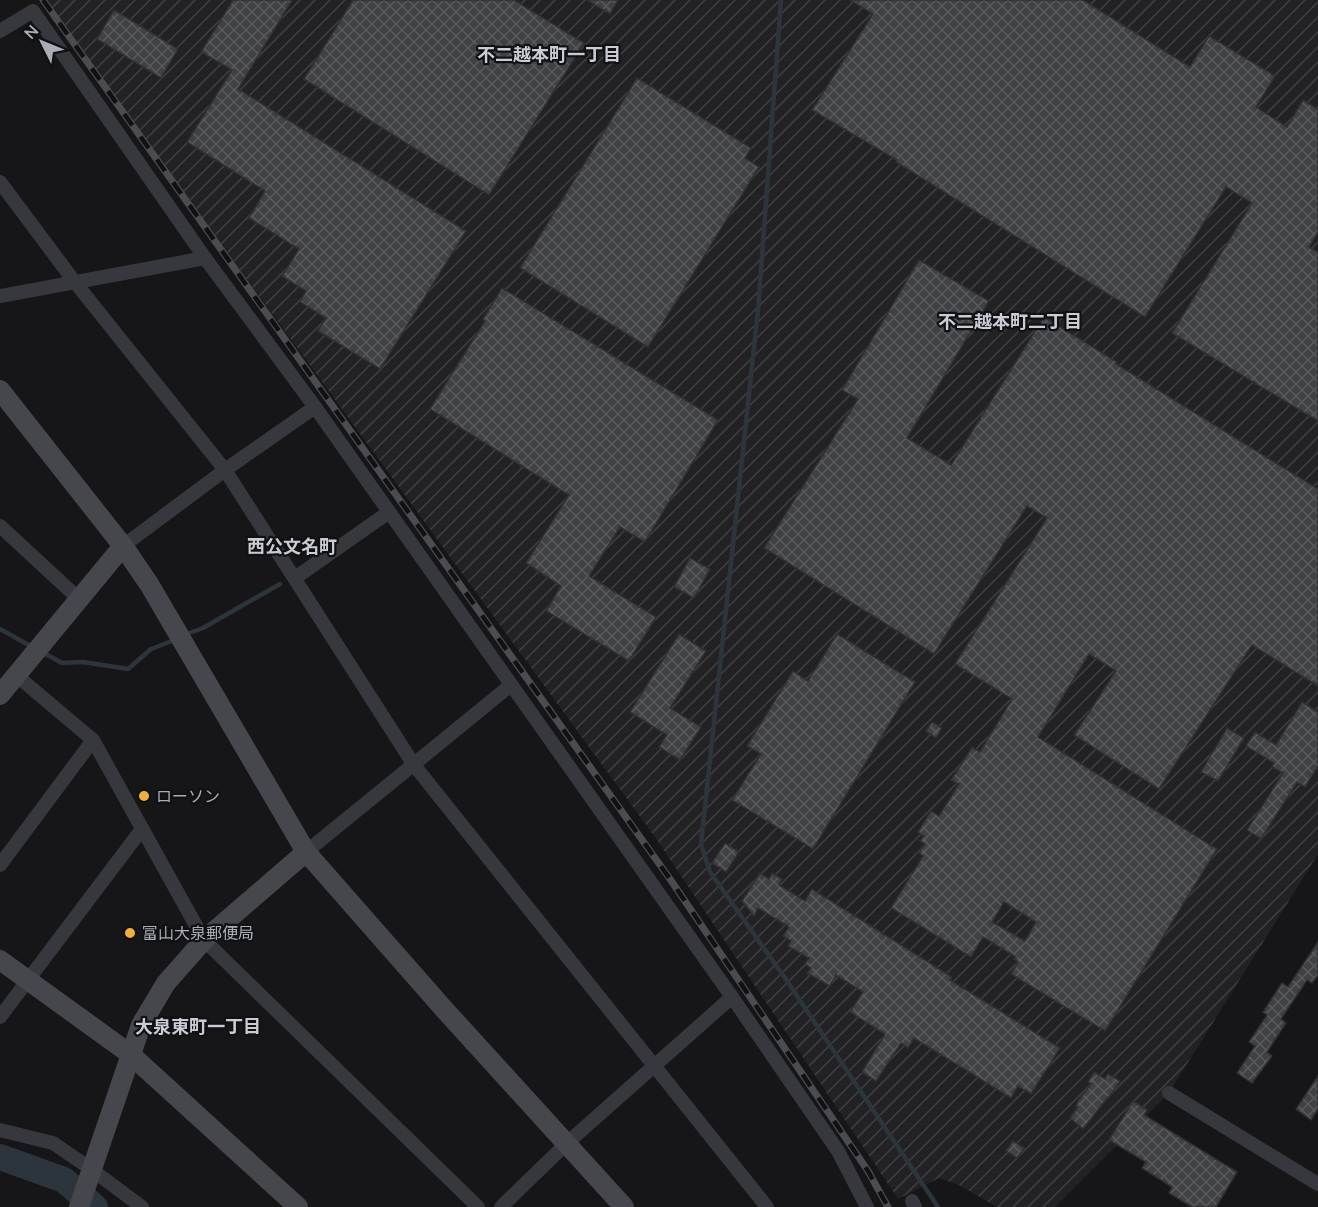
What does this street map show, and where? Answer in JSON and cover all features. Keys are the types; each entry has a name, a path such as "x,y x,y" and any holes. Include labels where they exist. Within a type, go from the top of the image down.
{"street":[{"path":"0,31 33,11 205,258 315,407 732,997 838,1151 867,1207"},
{"path":"0,182 74,281 225,470 414,765 654,1066 760,1205"},
{"path":"0,296 205,258"},
{"path":"0,390 123,546 149,584 306,852 624,1207"},
{"path":"0,694 123,546 315,407"},
{"path":"295,578 389,512"},
{"path":"0,526 79,599"},
{"path":"16,675 93,740 204,940 478,1207"},
{"path":"79,1207 141,1025 166,983 204,940 306,852 511,685"},
{"path":"0,865 93,740"},
{"path":"0,1017 142,830"},
{"path":"0,960 130,1054 298,1207"},
{"path":"501,1207 566,1144 732,997"},
{"path":"1169,1093 1318,1184"},
{"path":"0,1130 53,1143 90,1172 142,1207"}],"shaded area":[{"path":"43,0 1318,0 1318,854 1169,1093 1055,1207 997,1207 959,1185 939,1178 898,1199 657,840"}],"building":[{"path":"233,0 292,0 238,89 466,231 380,369 318,331 326,318 300,302 306,291 282,276 299,249 249,218 265,191 187,142 232,70 201,52"},
{"path":"353,0 514,0 584,43 489,195 304,79"},
{"path":"587,0 618,0 610,14"},
{"path":"850,0 1083,0 1190,67 1209,36 1275,76 1256,107 1287,127 1303,100 1318,109 1318,232 1309,247 1318,252 1318,421 1172,333 1252,203 1226,187 1145,317 896,162 897,160 812,110 873,14"},
{"path":"114,10 178,49 161,78 97,39"},
{"path":"637,78 751,148 745,158 759,167 648,347 520,268"},
{"path":"919,260 989,301 907,438 951,465 1044,317 1318,489 1318,686 1252,645 1159,789 1074,735 1116,671 1089,654 1038,737 1217,849 1105,1031 1011,974 1018,962 1014,959 1016,957 983,937 971,957 891,908 923,856 919,853 925,844 920,841 924,836 918,832 931,811 939,816 959,784 951,780 972,747 980,752 1012,699 955,664 1047,518 1027,506 934,654 764,548 858,399 842,390","holes":["1004,902 1036,922 1025,941 992,922"]},
{"path":"502,288 718,420 645,542 620,527 589,576 656,617 629,661 546,611 561,586 526,563 569,495 430,409 485,321 483,319"},
{"path":"690,558 710,569 694,598 674,587"},
{"path":"679,634 706,651 670,708 701,727 680,760 659,747 667,735 630,712"},
{"path":"837,634 915,682 813,849 732,800 761,754 747,746 793,671 808,681"},
{"path":"1302,702 1318,712 1318,766 1305,787 1297,782 1261,839 1247,830 1283,773 1272,767 1274,763 1246,746 1255,732 1276,745"},
{"path":"932,722 942,728 936,738 926,731"},
{"path":"1227,728 1244,738 1218,781 1201,772"},
{"path":"725,843 739,852 726,872 712,863"},
{"path":"760,873 769,879 772,873 782,879 779,885 805,901 812,889 952,977 950,980 1060,1048 1031,1094 1018,1086 1011,1098 914,1038 908,1048 901,1043 876,1081 862,1072 885,1034 850,1012 863,992 836,975 830,986 807,973 811,968 805,964 809,958 788,946 791,941 783,936 789,927 758,908 754,916 742,901"},
{"path":"1318,942 1318,975 1312,983 1307,980 1281,1019 1286,1023 1267,1052 1272,1056 1252,1083 1237,1073 1255,1046 1249,1042 1267,1015 1263,1012 1282,983 1288,987"},
{"path":"1094,1072 1105,1079 1108,1074 1120,1081 1083,1129 1070,1118 1078,1107 1076,1106 1079,1100 1091,1084 1088,1082"},
{"path":"1318,1076 1318,1109 1311,1120 1296,1109"},
{"path":"1133,1101 1147,1110 1144,1115 1237,1172 1216,1207 1192,1207 1169,1193 1172,1187 1142,1168 1146,1162 1109,1140"},
{"path":"1013,1141 1024,1148 1017,1158 1006,1151"}],"waterway":[{"path":"781,0 758,310 701,844 710,872 785,978 938,1207"},
{"path":"184,635 203,628 280,584"},
{"path":"0,629 34,648"},
{"path":"42,652 62,663 83,662 128,669 151,649 177,639"},
{"path":"0,1157 64,1180 95,1207"}],"railway":[{"path":"43,0 670,879 868,1171 888,1207"}],"place":[{"name":"ローソン","path":"144,796"},
{"name":"富山大泉郵便局","path":"130,933"}],"district":[{"name":"不二越本町一丁目","path":"549,54"},
{"name":"不二越本町二丁目","path":"1010,321"},
{"name":"西公文名町","path":"292,546"},
{"name":"大泉東町一丁目","path":"198,1026"}]}
